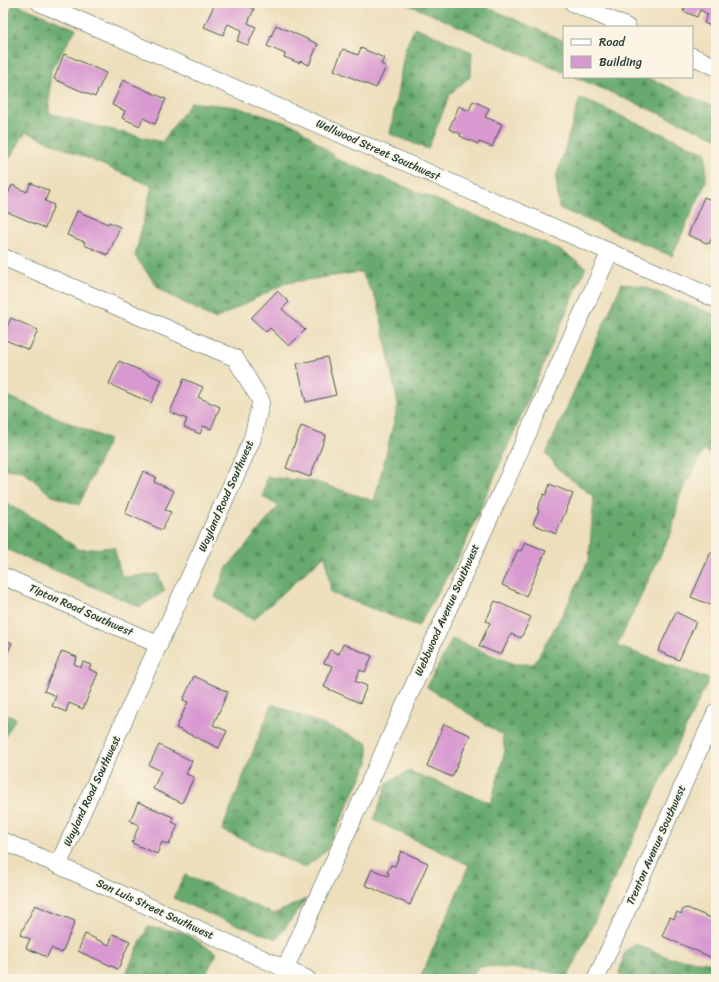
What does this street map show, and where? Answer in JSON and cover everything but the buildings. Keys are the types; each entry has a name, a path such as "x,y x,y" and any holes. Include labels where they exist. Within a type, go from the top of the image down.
{"street":[{"name":"Wellwood Street Southwest","path":"40,3 716,299"},
{"path":"573,3 625,26"},
{"path":"693,56 716,66"},
{"name":"Webbwood Avenue Southwest","path":"284,969 610,252"},
{"name":"Wayland Road Southwest","path":"3,257 235,358 261,401 252,440 58,865"},
{"name":"Tipton Road Southwest","path":"3,576 159,644"},
{"name":"Trenton Avenue Southwest","path":"596,979 716,712"},
{"name":"San Luis Street Southwest","path":"3,841 307,979"}],"green space":[{"path":"14,3 76,29 51,70 49,113 162,142 191,102 236,107 297,126 339,160 558,249 586,267 462,551 418,626 331,593 325,555 253,620 215,597 225,570 279,506 263,497 267,477 317,482 374,501 398,406 378,303 361,272 286,283 215,319 160,290 135,256 152,186 26,132 3,168 3,26"},
{"path":"405,3 478,3 563,41 563,72"},
{"path":"415,27 472,52 471,76 450,94 428,149 390,134 405,49"},
{"path":"577,78 648,78 716,108 716,138"},
{"path":"580,98 706,153 706,182 672,256 559,208 556,178"},
{"path":"622,283 644,287 716,315 716,457 704,450 680,495 672,531 617,646 709,679 568,977 546,971 480,966 468,979 420,979 469,865 374,820 388,782 409,771 491,803 505,751 502,735 427,687 452,639 514,664 534,664 566,608 589,559 594,497 558,469 546,454"},
{"path":"3,394 109,440 79,505 52,496 23,471 3,469"},
{"path":"3,502 44,523 79,550 114,547 122,577 158,574 165,591 140,607 3,548"},
{"path":"272,704 368,743 368,763 326,851 304,868 222,830"},
{"path":"3,712 16,718 3,740"},
{"path":"185,875 274,914 306,899 277,939 221,919 173,898"},
{"path":"148,927 182,932 217,953 203,979 123,979"},
{"path":"636,944 670,958 716,963 716,979 629,979 619,974 625,951"}]}
